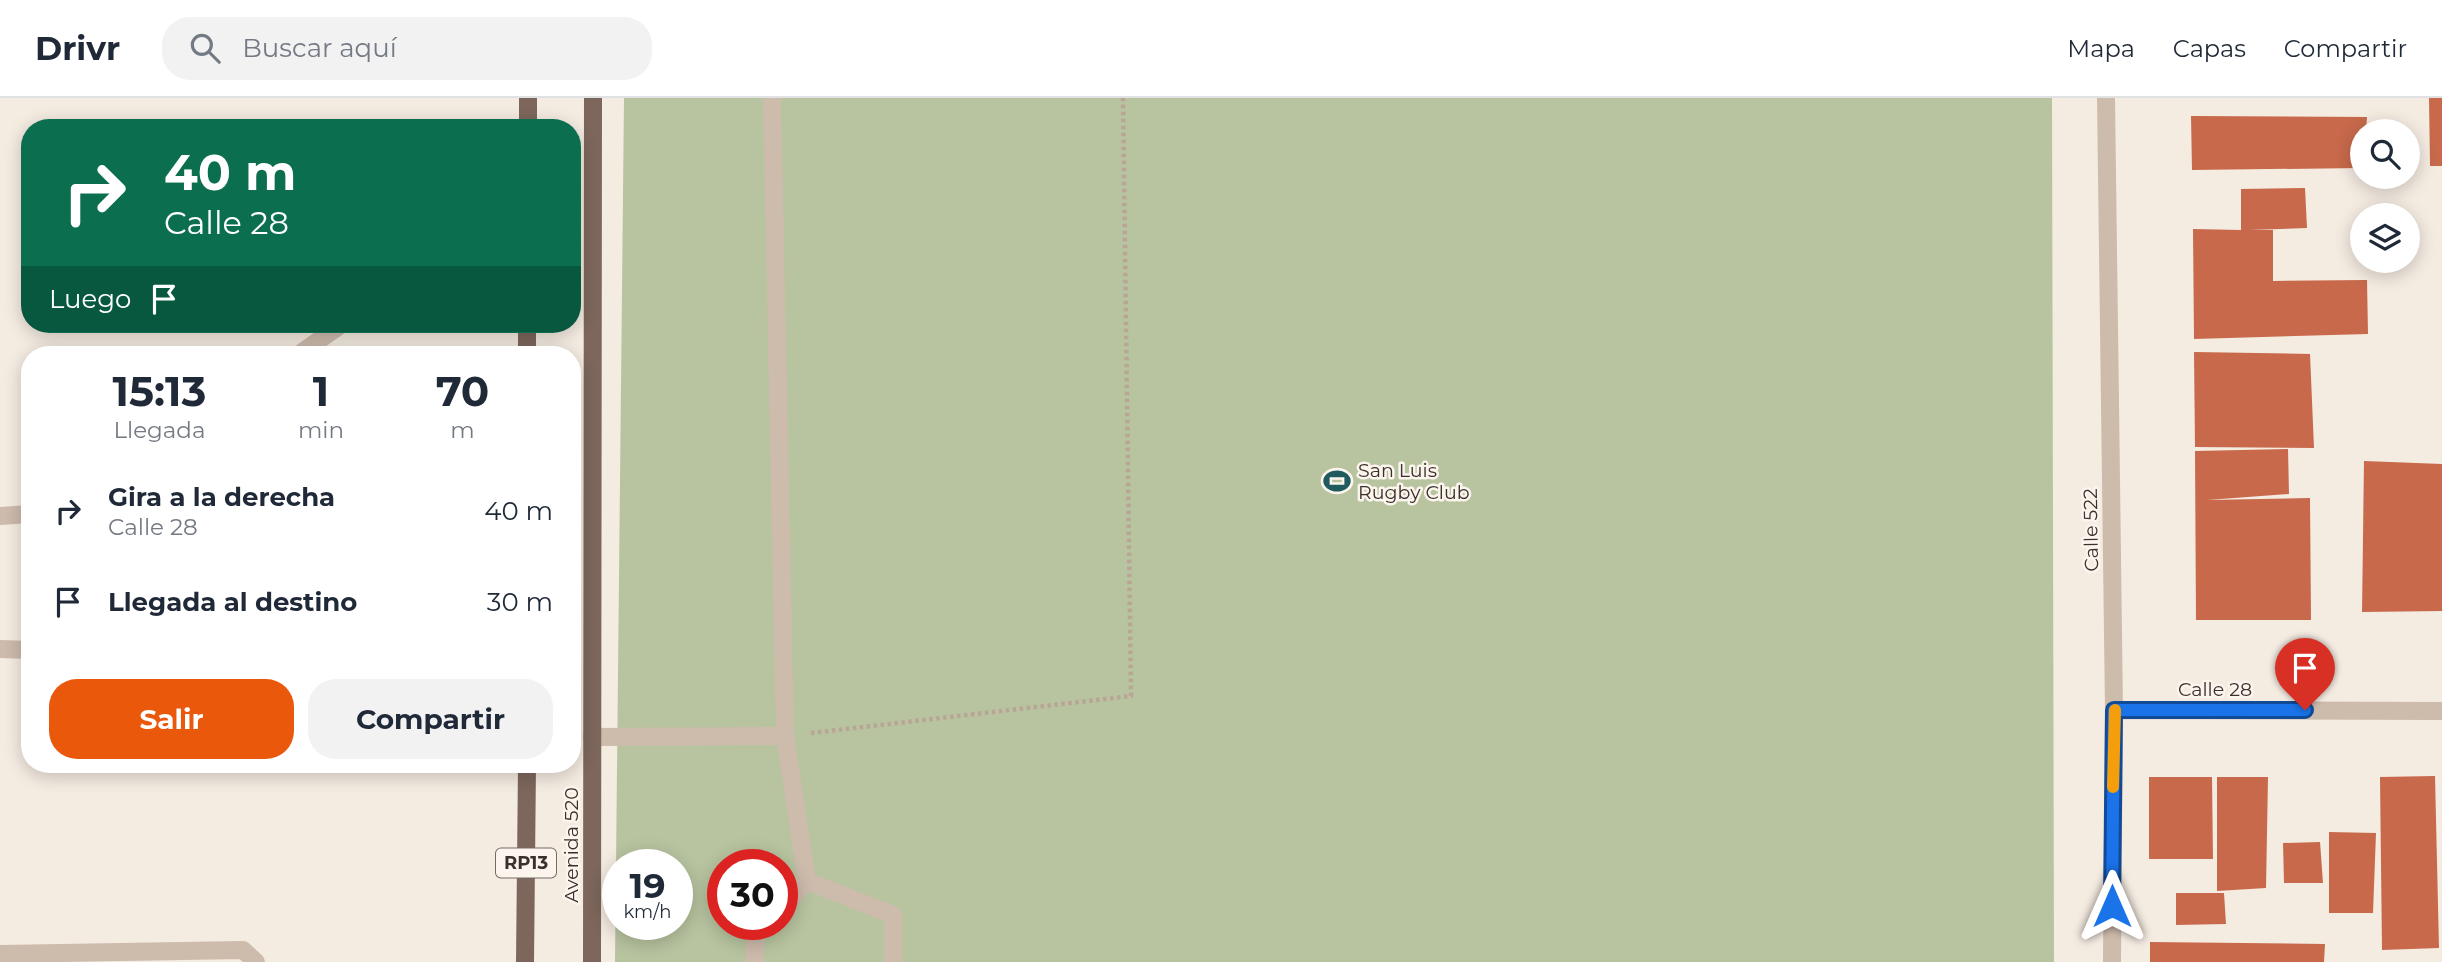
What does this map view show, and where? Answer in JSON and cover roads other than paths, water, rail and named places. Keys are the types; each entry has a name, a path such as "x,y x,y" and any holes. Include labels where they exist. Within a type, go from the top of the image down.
{"main road":[{"path":"527,119 528,98"},
{"name":"Avenida 520","path":"592,962 593,98"},
{"name":"RP13","path":"525,962 527,773"}],"street":[{"path":"772,98 785,736 807,881"},
{"name":"Calle 522","path":"2106,98 2114,710 2112,962"},
{"path":"311,346 329,333"},
{"path":"0,516 21,515"},
{"path":"0,649 21,650"},
{"name":"Calle 28","path":"2114,710 2442,710"},
{"path":"592,737 785,736"},
{"path":"798,890 807,881"},
{"path":"807,881 893,915 892,962"},
{"path":"755,940 755,962"},
{"path":"0,954 243,950 256,962"}],"place":[{"name":"San Luis Rugby Club","path":"1337,481"}]}
